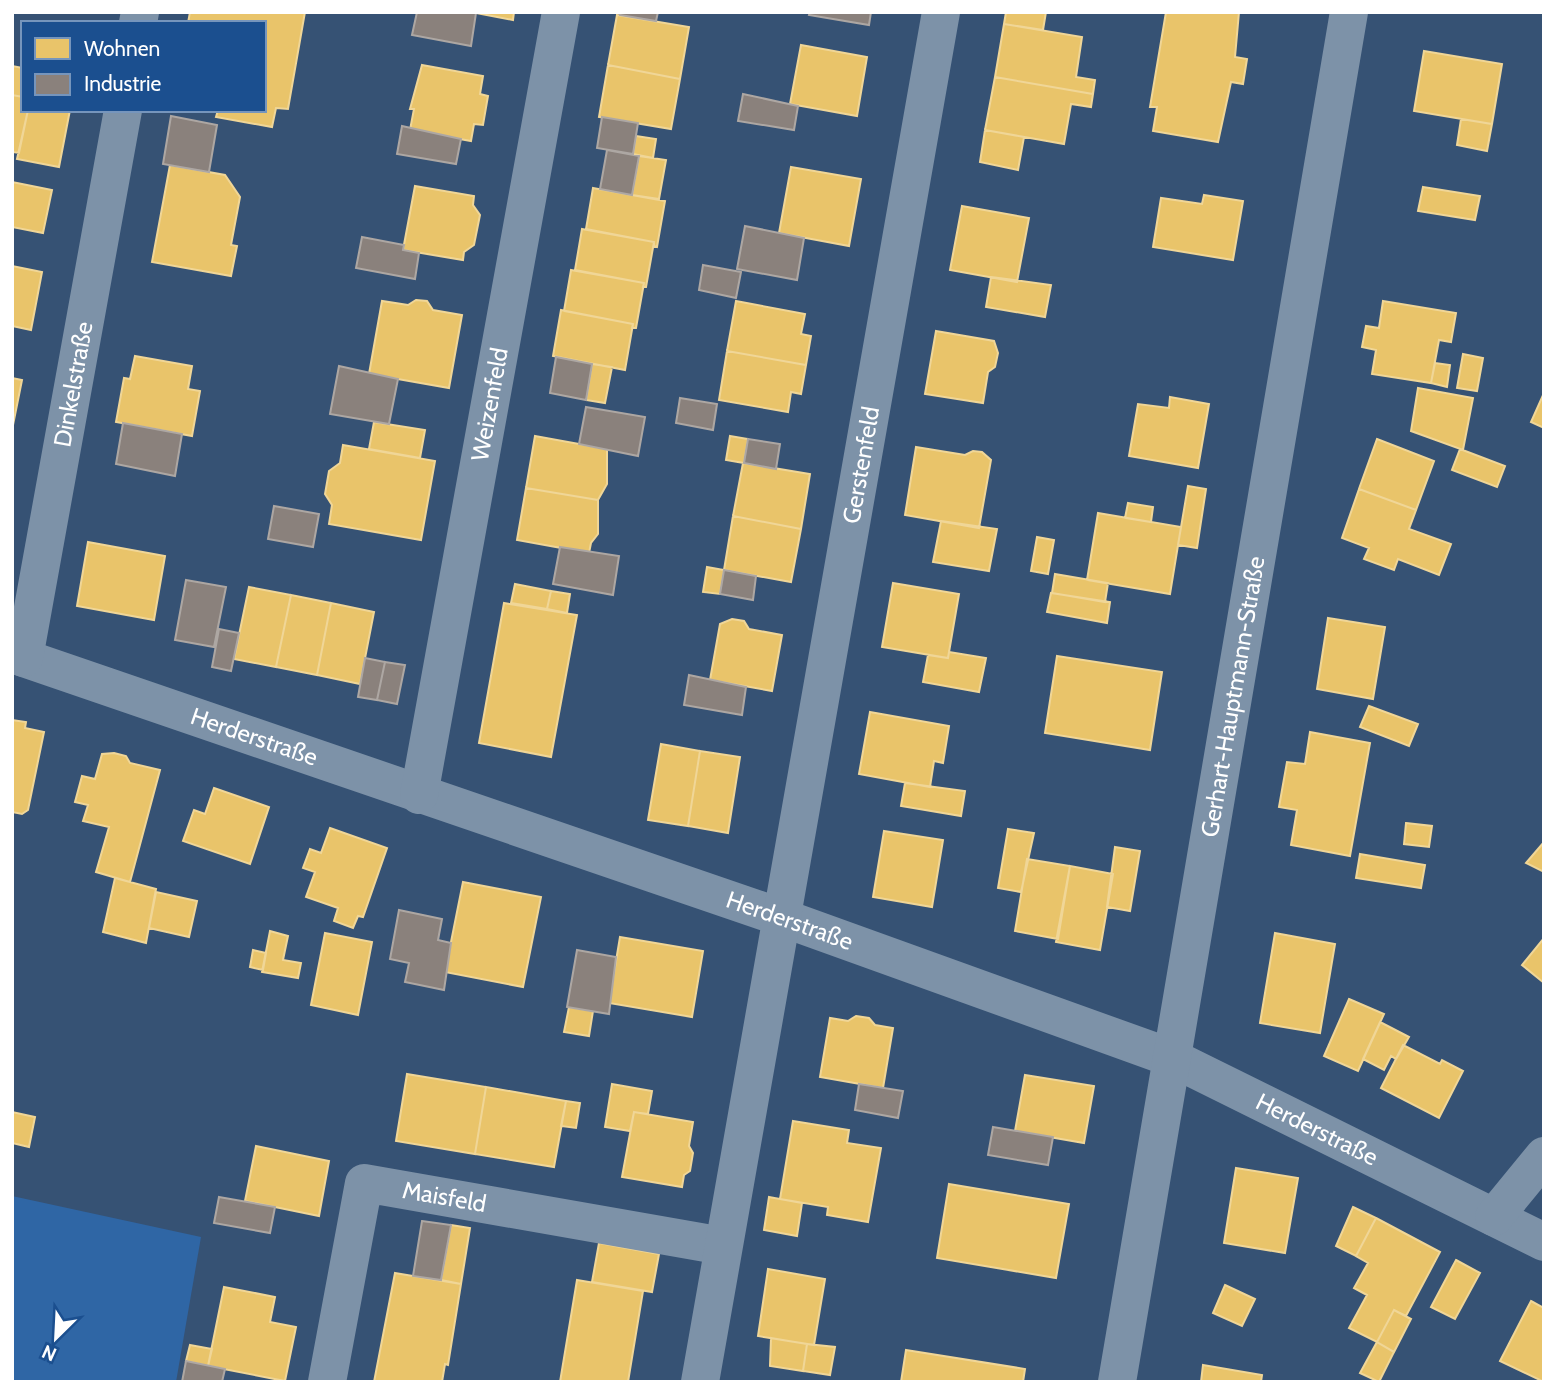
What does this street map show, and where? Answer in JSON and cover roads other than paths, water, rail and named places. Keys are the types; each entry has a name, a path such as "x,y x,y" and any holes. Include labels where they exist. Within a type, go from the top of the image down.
{"street":[{"name":"Weizenfeld","path":"419,795 561,12"},
{"name":"Gerstenfeld","path":"783,918 941,12"},
{"name":"Gerhart-Hauptmann-Straße","path":"1117,1382 1349,12"},
{"name":"Dinkelstraße","path":"18,656 123,112"},
{"name":"Herderstraße","path":"18,656 783,918 1172,1058 1544,1242"},
{"path":"700,1382 783,918"},
{"path":"1494,1217 1544,1156"},
{"name":"Maisfeld","path":"327,1382 364,1184 723,1246"}]}
